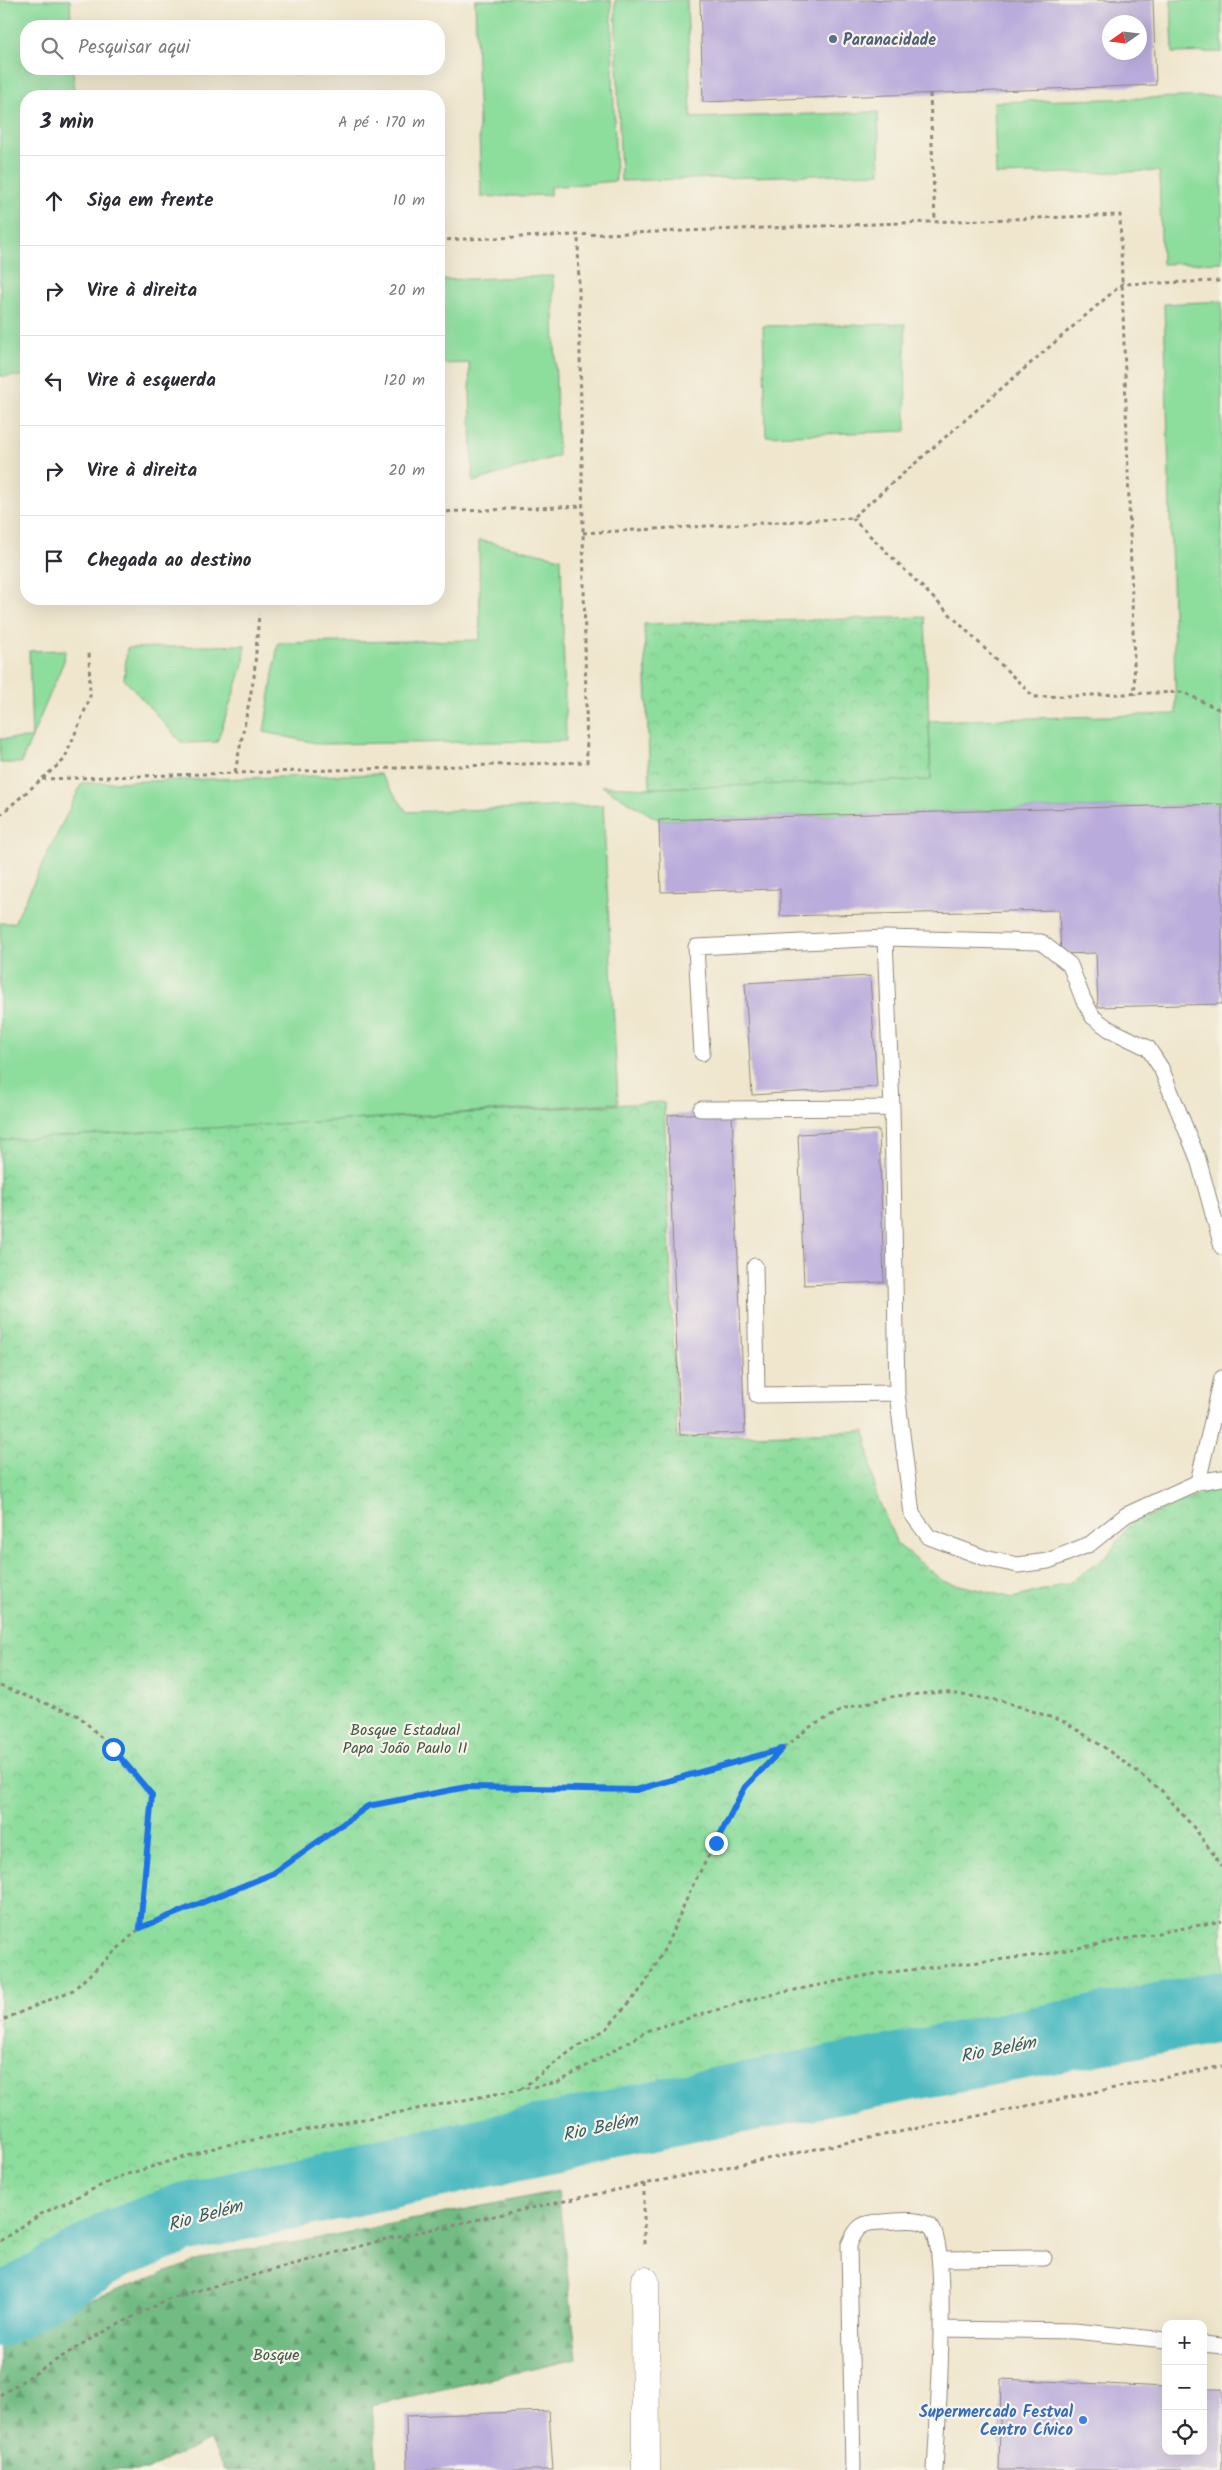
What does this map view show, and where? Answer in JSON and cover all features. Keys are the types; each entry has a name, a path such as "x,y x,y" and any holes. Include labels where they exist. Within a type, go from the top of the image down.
{"street":[{"path":"644,2281 646,2470"}],"lane":[{"path":"885,938 892,1108 897,1393 912,1514 929,1537 988,1559 1018,1565 1048,1561 1090,1544 1126,1515 1198,1482 1222,1478"},
{"path":"702,1053 696,947 885,938 1041,942 1070,965 1083,999 1093,1017 1109,1029 1148,1048 1162,1068 1198,1160 1222,1247"},
{"path":"701,1109 892,1108"},
{"path":"755,1266 757,1395 897,1393"},
{"path":"1198,1482 1222,1378"},
{"path":"853,2470 849,2245 856,2230 869,2222 922,2221 932,2228 937,2239 939,2259 942,2329 935,2470"},
{"path":"939,2259 1044,2258"},
{"path":"942,2329 1074,2331 1162,2340"},
{"path":"1207,2344 1222,2346"}],"path":[{"path":"930,94 935,222"},
{"path":"445,240 1120,215 1135,695"},
{"path":"42,779 587,762 578,235"},
{"path":"583,533 852,518 1122,284 1222,281"},
{"path":"445,512 582,506"},
{"path":"852,518 1034,697 1183,692 1222,711"},
{"path":"235,772 254,677 259,614"},
{"path":"0,815 64,760 90,698 89,650"},
{"path":"0,1686 79,1716 113,1749 152,1795 140,1928"},
{"path":"520,2090 572,2050 606,2029 643,1987 666,1946 692,1887 745,1787 782,1749 810,1727 846,1708 895,1696 943,1692 1002,1701 1065,1722 1120,1758 1162,1791 1196,1830 1222,1866"},
{"path":"0,2021 73,1990 140,1928 274,1873 368,1806 467,1787 636,1790 782,1749"},
{"path":"0,2241 41,2214 121,2176 221,2146 559,2082 649,2030 760,1996 874,1974 1040,1955 1222,1921"},
{"path":"0,2395 92,2338 170,2298 386,2240 644,2184 1222,2066"},
{"path":"644,2184 644,2281"}],"green space":[{"path":"0,0 70,0 71,20 20,20 20,75 73,75 74,90 20,90 20,376 0,376"},
{"path":"475,0 611,0 616,181 550,187 550,195 481,197"},
{"path":"615,0 687,0 691,118 878,112 880,173 621,181"},
{"path":"1171,0 1222,0 1222,52 1173,53"},
{"path":"1222,96 1222,262 1162,264 1159,171 996,175 994,102"},
{"path":"553,276 558,456 473,482 469,363 445,364 445,280"},
{"path":"1222,301 1222,804 659,820 602,786 650,788 931,779 929,721 1176,714 1164,304"},
{"path":"905,324 906,431 766,436 763,326"},
{"path":"479,540 561,558 566,741 320,744 264,732 278,643 480,640"},
{"path":"925,617 931,780 650,788 644,624"},
{"path":"245,645 244,663 217,742 182,743 124,679 127,648"},
{"path":"65,650 64,661 32,737 29,651"},
{"path":"32,738 21,763 0,763 0,739"},
{"path":"380,774 407,812 603,805 618,1103 0,1142 0,923 14,923 82,783"},
{"name":"Bosque Estadual Papa João Paulo II","path":"664,1102 677,1438 865,1431 876,1494 897,1544 943,1581 1013,1598 1069,1583 1107,1556 1131,1523 1222,1486 1222,1989 197,2193 103,2232 0,2294 0,1140"},
{"name":"Bosque","path":"558,2191 577,2359 372,2405 377,2470 224,2470 210,2440 147,2470 0,2470 0,2341 38,2319 213,2255 309,2240"}],"building":[{"path":"700,0 1153,0 1156,85 703,102"},
{"path":"1222,804 1222,1004 1098,1007 1096,953 1061,954 1059,910 780,916 780,889 661,892 659,820"},
{"path":"870,976 877,1087 752,1095 745,983"},
{"path":"732,1112 745,1433 680,1435 668,1115"},
{"path":"879,1130 884,1282 804,1285 798,1134"},
{"name":"Supermercado Festval Centro Cívico","path":"1001,2379 1162,2387 1162,2455 1207,2455 1207,2389 1222,2389 1222,2470 999,2470"},
{"path":"549,2411 553,2470 407,2470 406,2416"}],"waterway":[{"name":"Rio Belém","path":"0,2312 111,2246 183,2218 689,2108 1222,2006"}],"place":[{"name":"Paranacidade","path":"833,39"},
{"name":"Supermercado Festval Centro Cívico","path":"1083,2420"}],"route":[{"path":"113,1749 152,1795 140,1928 274,1873 368,1806 467,1787 636,1790 782,1749 745,1787 716,1843"}]}
